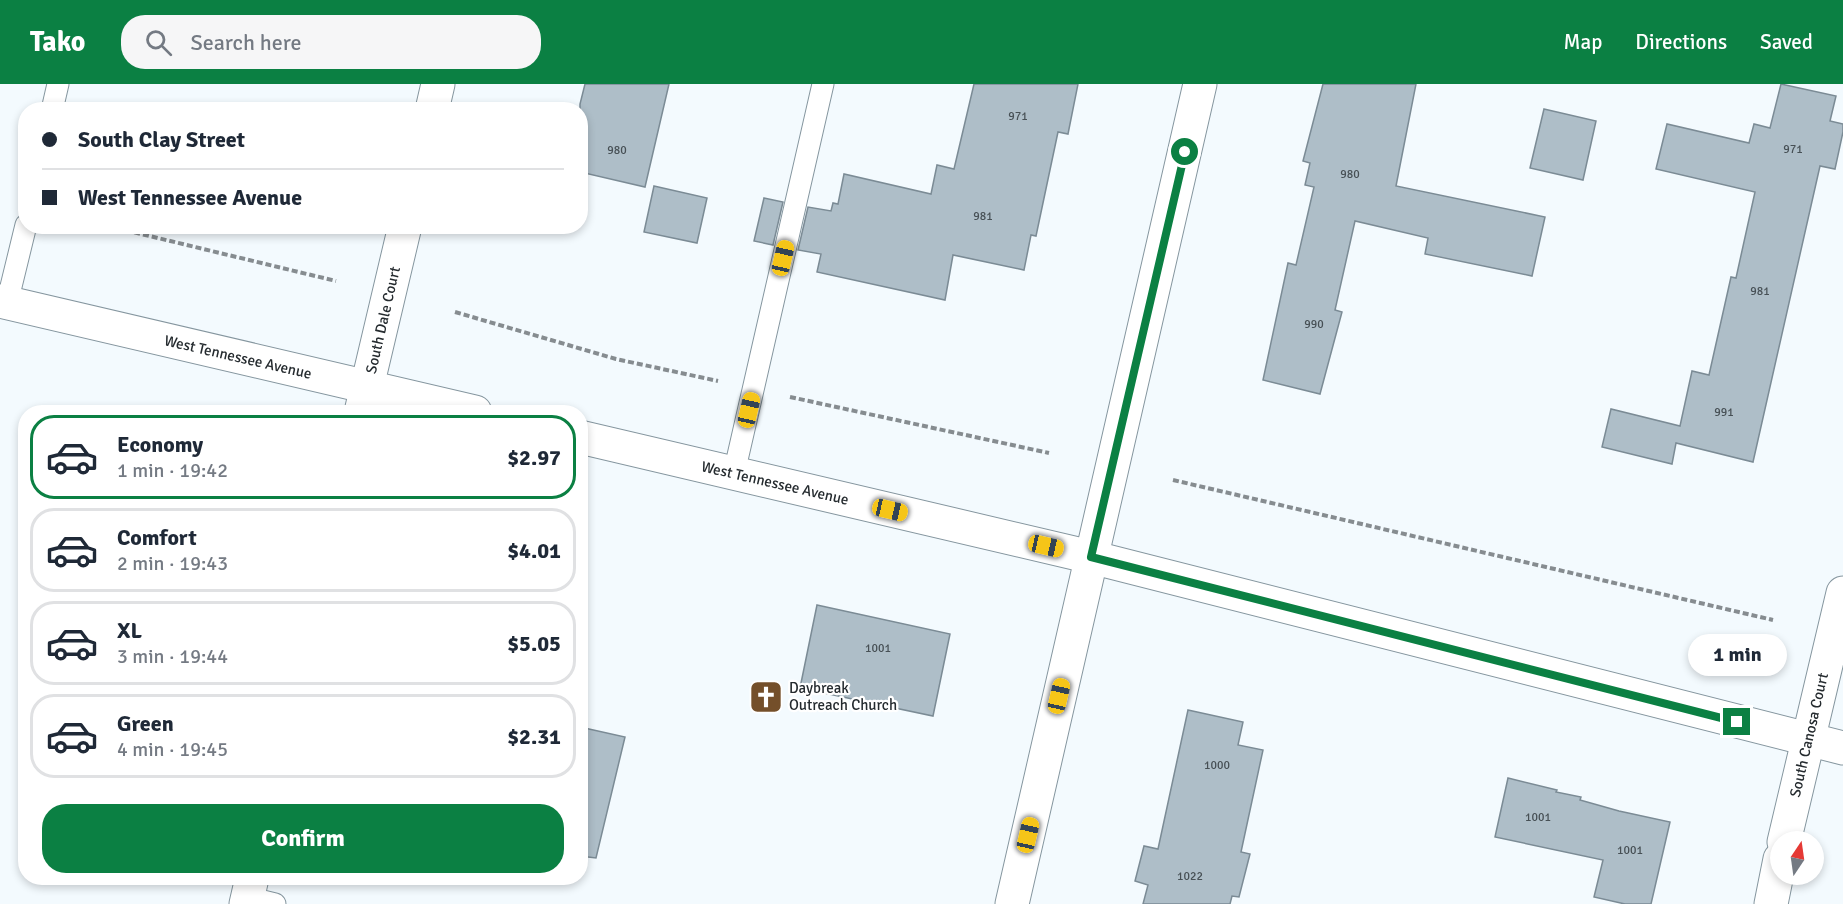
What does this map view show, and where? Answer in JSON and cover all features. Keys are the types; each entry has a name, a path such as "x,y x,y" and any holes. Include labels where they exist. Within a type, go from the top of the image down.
{"street":[{"path":"434,102 438,84"},
{"path":"1012,904 1200,84"},
{"name":"South Dale Court","path":"364,400 403,234"},
{"name":"West Tennessee Avenue","path":"3,302 364,400 410,405"},
{"name":"West Tennessee Avenue","path":"588,439 1091,557 1843,748"},
{"name":"South Canosa Court","path":"1786,831 1843,593"},
{"path":"1771,904 1775,885"}],"lane":[{"path":"54,102 58,84"},
{"path":"734,473 823,84"},
{"path":"3,302 23,234"}],"path":[{"path":"141,234 336,281"},
{"path":"1173,480 1773,620"}],"building":[{"path":"585,84 669,84 645,187 588,174 588,102 580,102"},
{"path":"974,84 1078,84 1068,134 1058,132 1036,236 1031,235 1024,270 953,255 945,300 817,272 821,254 798,250 808,207 831,211 833,203 838,204 844,174 931,194 937,165 954,169"},
{"path":"1323,84 1416,84 1396,186 1545,217 1532,276 1425,254 1428,238 1355,221 1335,310 1342,312 1320,394 1263,380 1288,263 1296,265 1314,187 1305,185 1310,163 1303,161"},
{"path":"1781,84 1836,96 1830,121 1843,124 1843,132 1835,169 1820,166 1753,462 1676,443 1672,464 1602,447 1611,409 1680,426 1692,371 1709,375 1731,277 1736,278 1755,192 1656,169 1667,124 1749,143 1754,124 1770,128"},
{"path":"1544,109 1596,121 1583,180 1530,168"},
{"path":"654,186 707,198 697,243 644,232"},
{"path":"764,198 783,202 773,245 754,241"},
{"path":"817,605 950,634 933,716 800,688"},
{"path":"1188,710 1243,722 1238,745 1263,750 1241,852 1250,854 1239,897 1232,896 1230,904 1143,904 1148,885 1135,881 1144,846 1158,849"},
{"path":"588,729 625,737 596,858 588,857"},
{"path":"1508,778 1581,797 1580,800 1619,811 1670,822 1651,904 1625,904 1594,897 1603,860 1495,837"}],"place":[{"name":"Daybreak Outreach Church","path":"766,697"}],"route":[{"path":"1185,152 1091,557 1737,722"}]}
